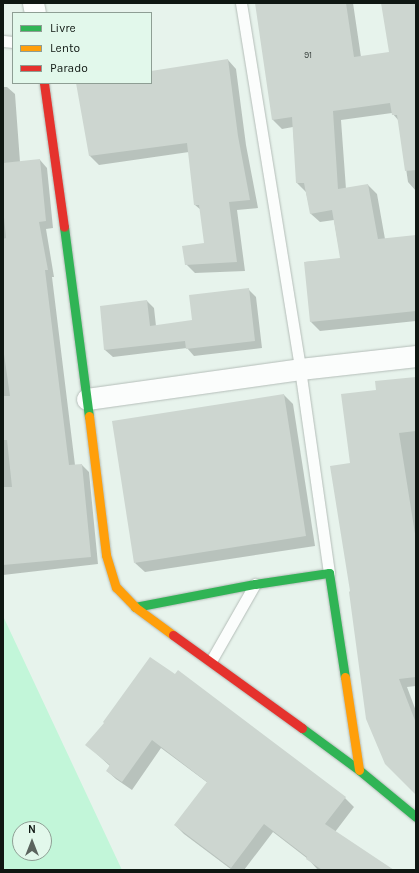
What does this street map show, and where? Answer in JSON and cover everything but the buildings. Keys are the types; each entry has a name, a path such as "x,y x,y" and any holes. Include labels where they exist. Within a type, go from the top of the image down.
{"street":[{"path":"44,84 87,399 106,555 116,587 135,607 359,770 416,817"},
{"path":"87,399 300,368 416,356"},
{"path":"135,607 255,584 329,573 359,770"}],"lane":[{"path":"240,3 300,368 329,573"},
{"path":"211,662 255,584"}],"green space":[{"path":"3,616 122,870 3,870"}],"traffic: fast":[{"path":"64,227 89,416"},
{"path":"135,607 255,584 329,573 345,677"},
{"path":"302,728 359,770 416,817"}],"traffic: slow":[{"path":"89,416 106,555 116,587 135,607 173,635"},
{"path":"345,677 359,770"}],"traffic: jam":[{"path":"44,84 64,227"},
{"path":"173,635 302,728"}]}
